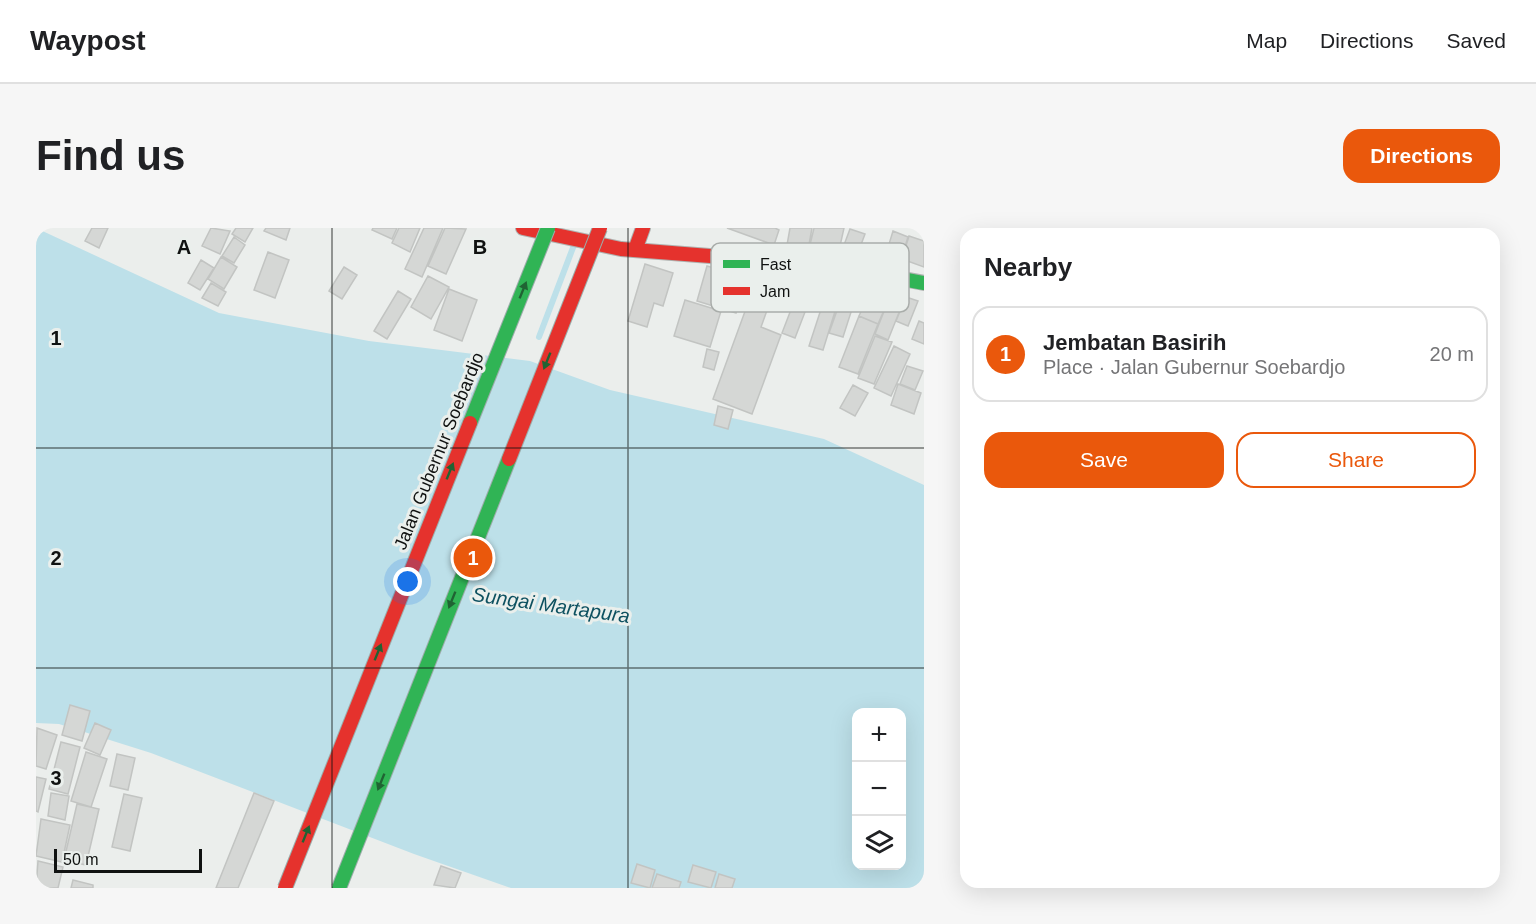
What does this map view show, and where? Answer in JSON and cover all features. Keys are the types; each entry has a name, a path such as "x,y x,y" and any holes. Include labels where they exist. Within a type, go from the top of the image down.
{"main road":[{"path":"523,228 635,250 711,256"},
{"name":"Jalan Gubernur Soebardjo","path":"285,888 548,228"},
{"path":"339,888 600,228"},
{"path":"635,250 643,228"},
{"path":"909,280 924,283"}],"water":[{"name":"Sungai Martapura","path":"36,228 219,313 369,341 530,361 610,390 824,439 924,485 924,888 511,888 414,854 151,753 59,724 36,723"}],"building":[{"path":"92,228 108,228 99,248 85,241"},
{"path":"211,228 230,231 220,254 202,246"},
{"path":"236,228 253,228 245,242 232,234"},
{"path":"266,228 290,228 286,240 264,231"},
{"path":"373,228 397,228 392,239 372,230"},
{"path":"399,228 420,228 410,252 392,243"},
{"path":"424,228 443,228 422,277 405,269"},
{"path":"445,228 466,229 446,274 428,266"},
{"path":"727,228 775,228 779,230 775,243 768,243"},
{"path":"790,228 812,228 809,243 787,243"},
{"path":"814,228 844,228 841,243 810,243"},
{"path":"850,229 865,234 862,243 845,243"},
{"path":"893,231 908,237 906,243 889,243"},
{"path":"909,236 924,241 924,267 909,262 909,243 907,243"},
{"path":"234,237 245,245 234,263 222,256"},
{"path":"268,252 289,260 275,298 254,290"},
{"path":"221,257 237,267 224,289 208,279"},
{"path":"201,260 214,268 200,290 188,283"},
{"path":"645,264 673,273 663,306 654,303 647,327 628,321"},
{"path":"707,266 711,267 711,305 697,301"},
{"path":"344,267 357,275 342,299 329,291"},
{"path":"428,276 449,287 431,319 411,307"},
{"path":"211,283 226,292 218,306 202,298"},
{"path":"449,289 477,300 462,341 434,330"},
{"path":"398,291 411,299 387,339 374,331"},
{"path":"909,298 918,301 908,326 896,321 900,312 909,312"},
{"path":"685,300 711,308 711,312 721,312 710,347 674,336"},
{"path":"745,312 766,312 761,327 781,335 752,414 713,399"},
{"path":"790,312 805,312 795,338 782,333"},
{"path":"820,312 835,312 823,350 809,346"},
{"path":"836,312 851,312 843,337 829,333"},
{"path":"861,312 883,312 878,324 859,316"},
{"path":"884,312 899,312 888,340 875,334"},
{"path":"859,316 878,324 858,374 839,367"},
{"path":"919,321 924,323 924,344 912,339"},
{"path":"875,336 892,342 874,384 858,378"},
{"path":"894,346 910,354 891,396 874,388"},
{"path":"707,349 719,352 714,370 703,367"},
{"path":"907,366 923,371 915,390 900,384"},
{"path":"898,384 921,393 914,414 891,405"},
{"path":"853,385 868,393 855,416 840,408"},
{"path":"718,406 733,410 728,429 714,425"},
{"path":"70,705 90,711 82,741 62,735"},
{"path":"95,723 111,730 100,755 84,748"},
{"path":"37,728 57,735 46,769 36,766"},
{"path":"61,742 80,747 68,794 49,789"},
{"path":"86,752 107,759 91,807 71,801"},
{"path":"117,754 135,758 128,790 110,786"},
{"path":"36,777 46,779 38,812 36,811"},
{"path":"51,793 69,796 65,820 48,816"},
{"path":"254,793 274,801 238,888 216,888"},
{"path":"124,794 142,798 130,851 112,847"},
{"path":"77,804 99,809 86,865 64,860"},
{"path":"41,819 70,825 62,862 36,856"},
{"path":"38,861 63,867 58,888 36,888"},
{"path":"637,864 655,870 650,888 631,883"},
{"path":"693,865 716,872 711,888 688,882"},
{"path":"441,866 461,873 455,888 434,885"},
{"path":"657,874 681,882 679,888 652,888"},
{"path":"719,874 735,879 732,888 715,888"},
{"path":"73,880 93,885 93,888 71,888"}],"waterway":[{"path":"539,337 574,245"}],"traffic: fast":[{"path":"470,423 548,228"},
{"path":"909,280 924,283"},
{"path":"339,888 509,459"}],"traffic: jam":[{"path":"523,228 621,249 711,256"},
{"path":"509,459 600,228"},
{"path":"635,250 643,228"},
{"path":"285,888 470,423"}],"place":[{"name":"Jembatan Basirih","path":"473,558"}]}
